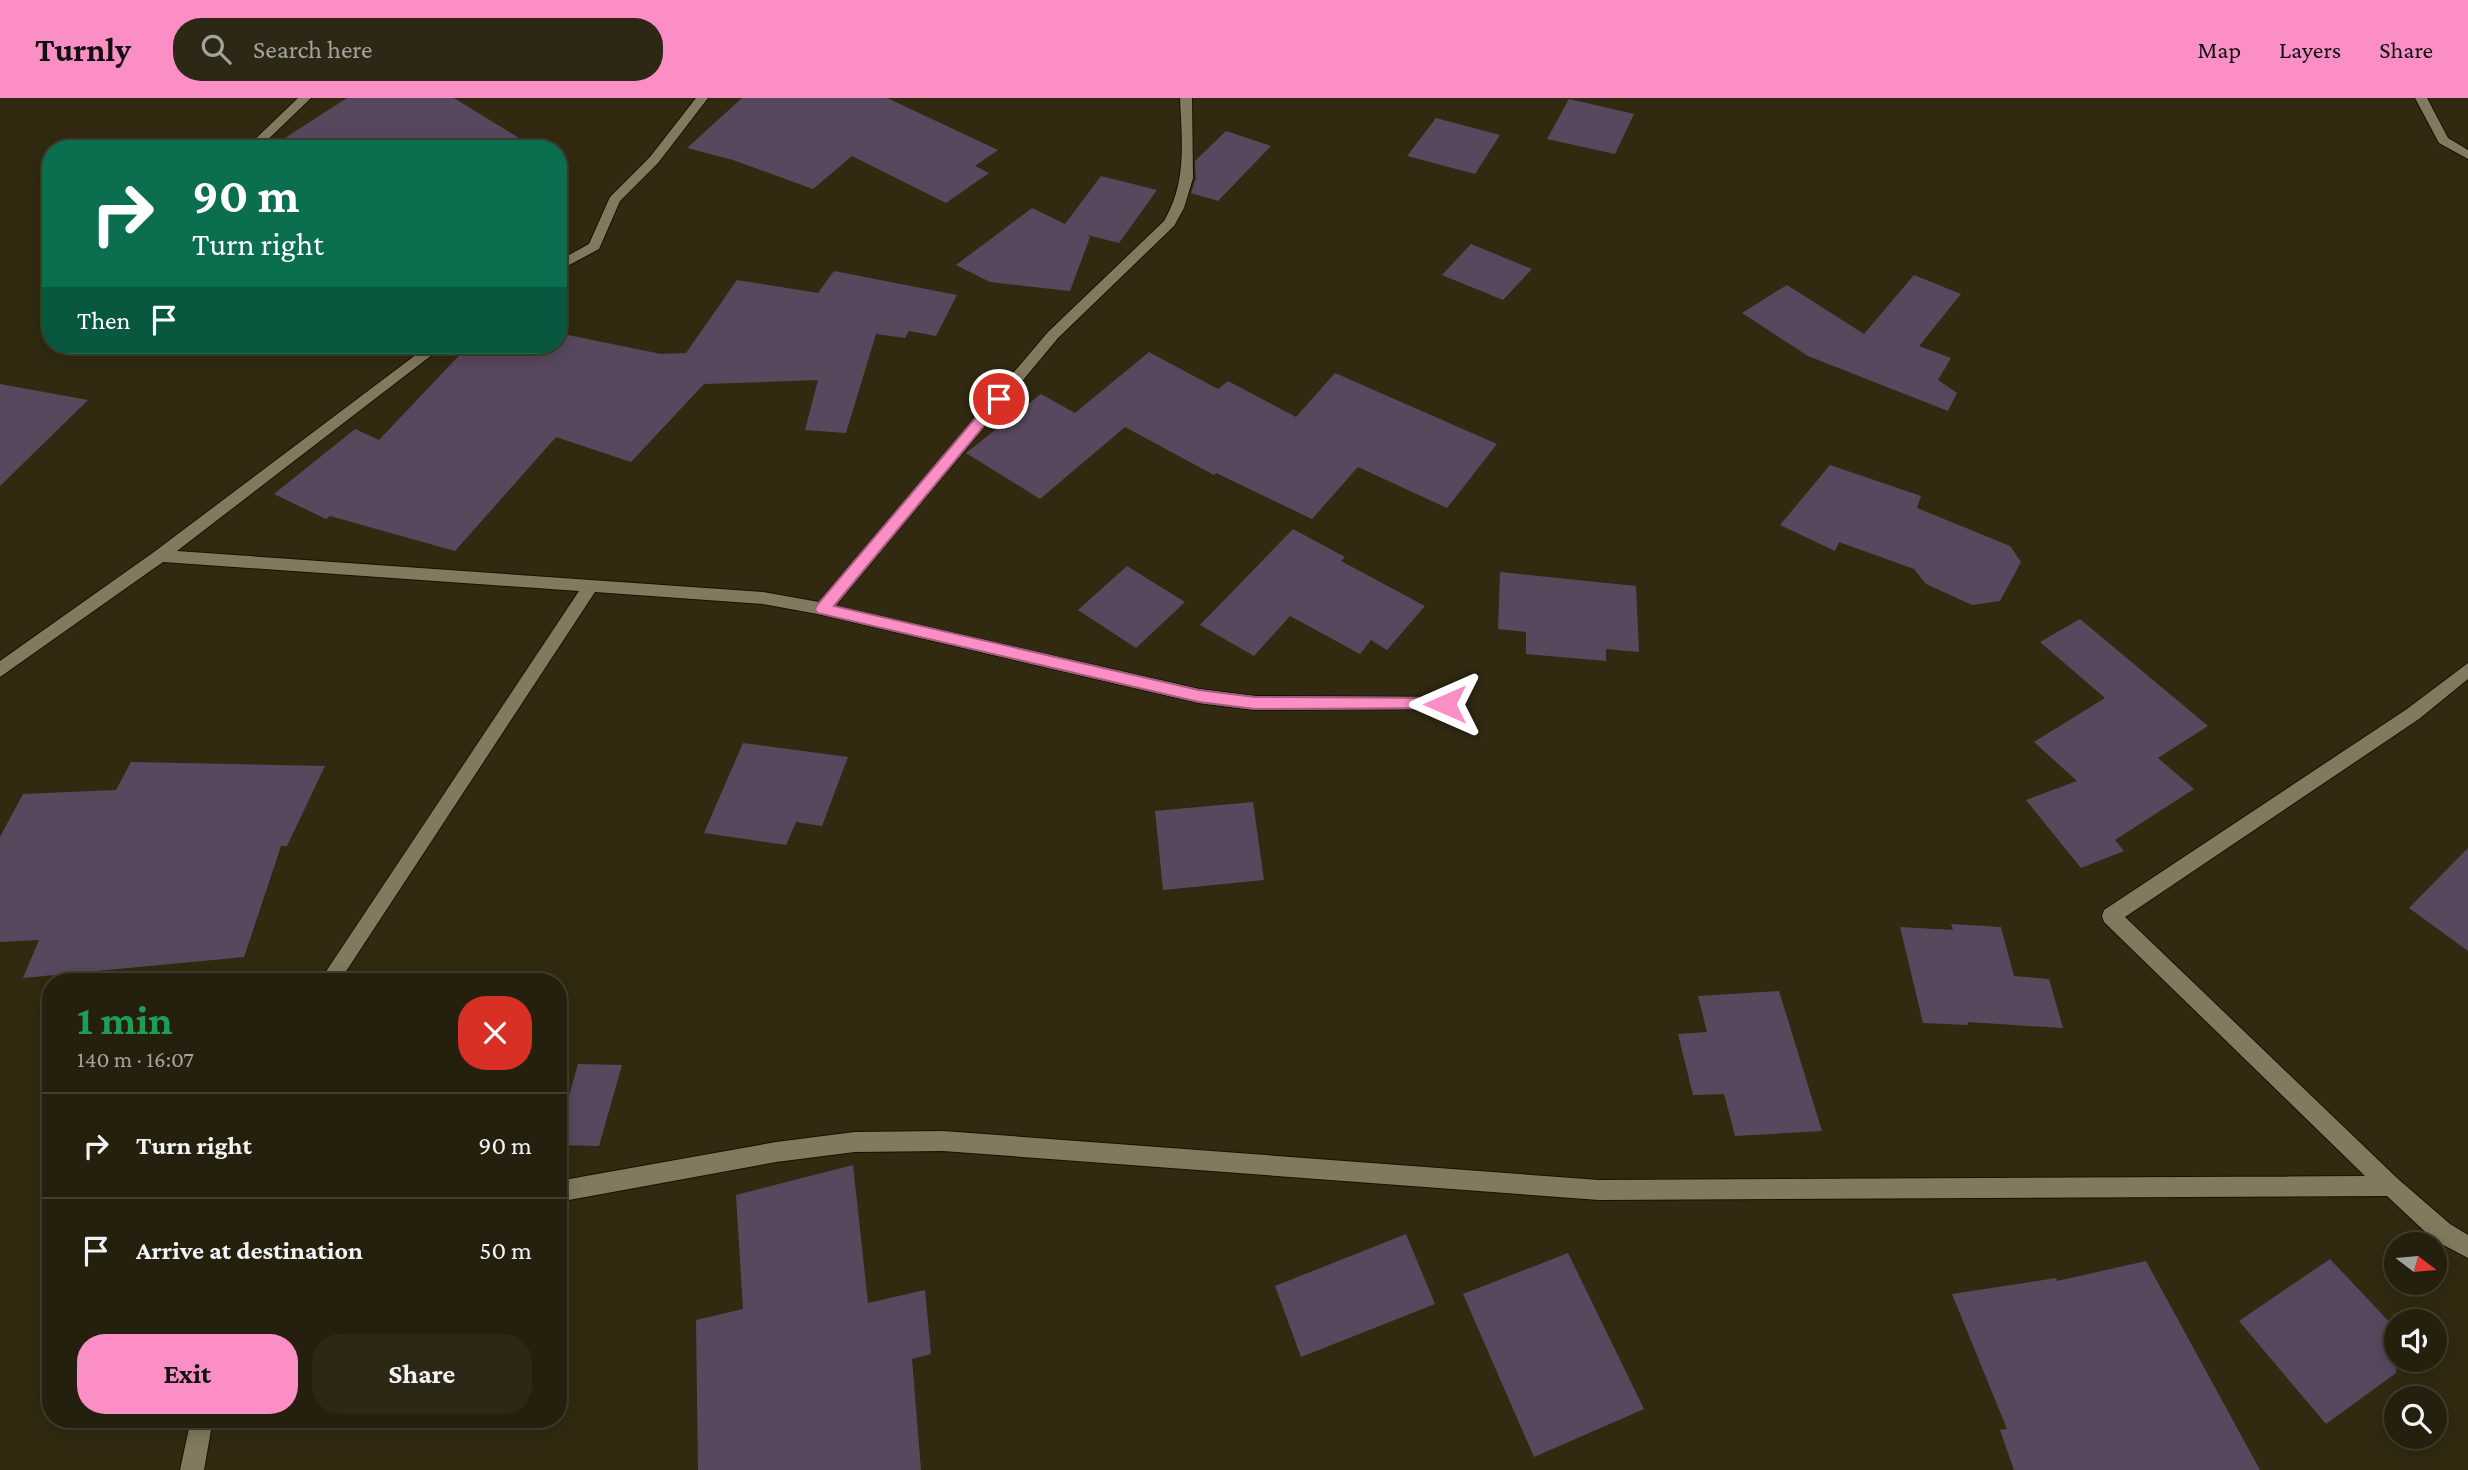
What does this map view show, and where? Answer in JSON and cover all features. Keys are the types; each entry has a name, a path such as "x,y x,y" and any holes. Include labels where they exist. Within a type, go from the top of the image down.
{"street":[{"path":"261,140 305,98"},
{"path":"567,262 594,246 614,200 654,160 702,98"},
{"path":"822,609 1053,335 1169,223 1182,204 1188,182 1186,98"},
{"path":"2421,98 2443,140 2468,155"},
{"path":"0,670 160,556 426,354"},
{"path":"160,556 763,598 822,609 1199,696 1255,703 1445,704"},
{"path":"334,973 591,586"},
{"path":"2468,670 2413,714 2111,916 2391,1186 2442,1232 2468,1247"},
{"path":"567,1190 776,1152 855,1142 918,1141 1599,1190 2391,1186"},
{"path":"191,1470 200,1428"}],"building":[{"path":"347,98 454,98 522,140 282,140"},
{"path":"742,98 887,98 998,150 975,166 989,173 946,203 852,156 813,189 733,160 687,148"},
{"path":"1569,99 1634,114 1615,154 1547,139"},
{"path":"1436,118 1500,135 1475,174 1407,156"},
{"path":"1226,131 1271,146 1218,201 1191,193 1196,178 1195,161"},
{"path":"1101,176 1157,190 1119,243 1087,235 1090,237 1070,291 990,282 956,265 1032,208 1065,224"},
{"path":"1471,244 1532,269 1503,300 1442,275"},
{"path":"834,271 957,295 936,336 909,331 905,338 876,334 846,433 805,430 818,380 704,384 631,462 556,437 455,551 330,516 326,519 274,494 355,429 379,440 460,354 567,354 567,335 661,354 686,353 737,280 818,293"},
{"path":"1914,275 1961,294 1919,346 1951,358 1938,380 1957,393 1948,411 1808,356 1742,313 1787,285 1864,334"},
{"path":"1149,352 1218,389 1228,381 1296,417 1335,373 1497,444 1447,508 1358,467 1312,519 1216,473 1214,475 1125,427 1040,499 966,453 1041,394 1075,413"},
{"path":"0,384 88,400 0,486"},
{"path":"1830,465 1921,496 1917,508 2010,546 2021,562 2000,601 1972,605 1926,584 1914,569 1839,542 1835,551 1780,525"},
{"path":"1293,529 1345,557 1341,561 1425,606 1387,650 1371,640 1360,654 1290,616 1254,656 1200,625"},
{"path":"1127,566 1185,602 1136,648 1078,610"},
{"path":"1500,572 1636,586 1639,652 1606,649 1606,661 1526,654 1526,632 1498,629"},
{"path":"2080,619 2208,726 2158,758 2194,789 2115,840 2124,851 2081,868 2026,800 2077,781 2034,742 2105,698 2040,642"},
{"path":"743,743 848,757 822,826 796,822 786,845 704,833"},
{"path":"131,762 325,766 287,846 281,846 244,957 76,973 42,973 42,976 23,978 39,940 0,942 0,837 23,794 116,790"},
{"path":"1253,802 1264,880 1163,890 1155,811"},
{"path":"2468,848 2468,951 2409,908"},
{"path":"1951,924 2001,927 2014,976 2049,979 2063,1028 1968,1022 1968,1025 1923,1023 1900,927 1953,930"},
{"path":"1779,991 1822,1131 1735,1136 1724,1094 1693,1095 1678,1034 1707,1032 1698,996"},
{"path":"578,1064 622,1065 599,1146 567,1145 567,1102"},
{"path":"853,1165 868,1303 925,1290 931,1354 912,1359 921,1470 698,1470 696,1320 743,1309 736,1195"},
{"path":"1406,1234 1435,1304 1301,1357 1275,1286"},
{"path":"1568,1253 1644,1409 1534,1457 1463,1294"},
{"path":"2330,1259 2384,1316 2384,1372 2396,1373 2326,1424 2239,1321"},
{"path":"2146,1261 2260,1470 2014,1470 2000,1430 2007,1429 1952,1294 2056,1278 2057,1281"}],"route":[{"path":"999,399 822,609 1199,696 1255,703 1445,704"}]}
